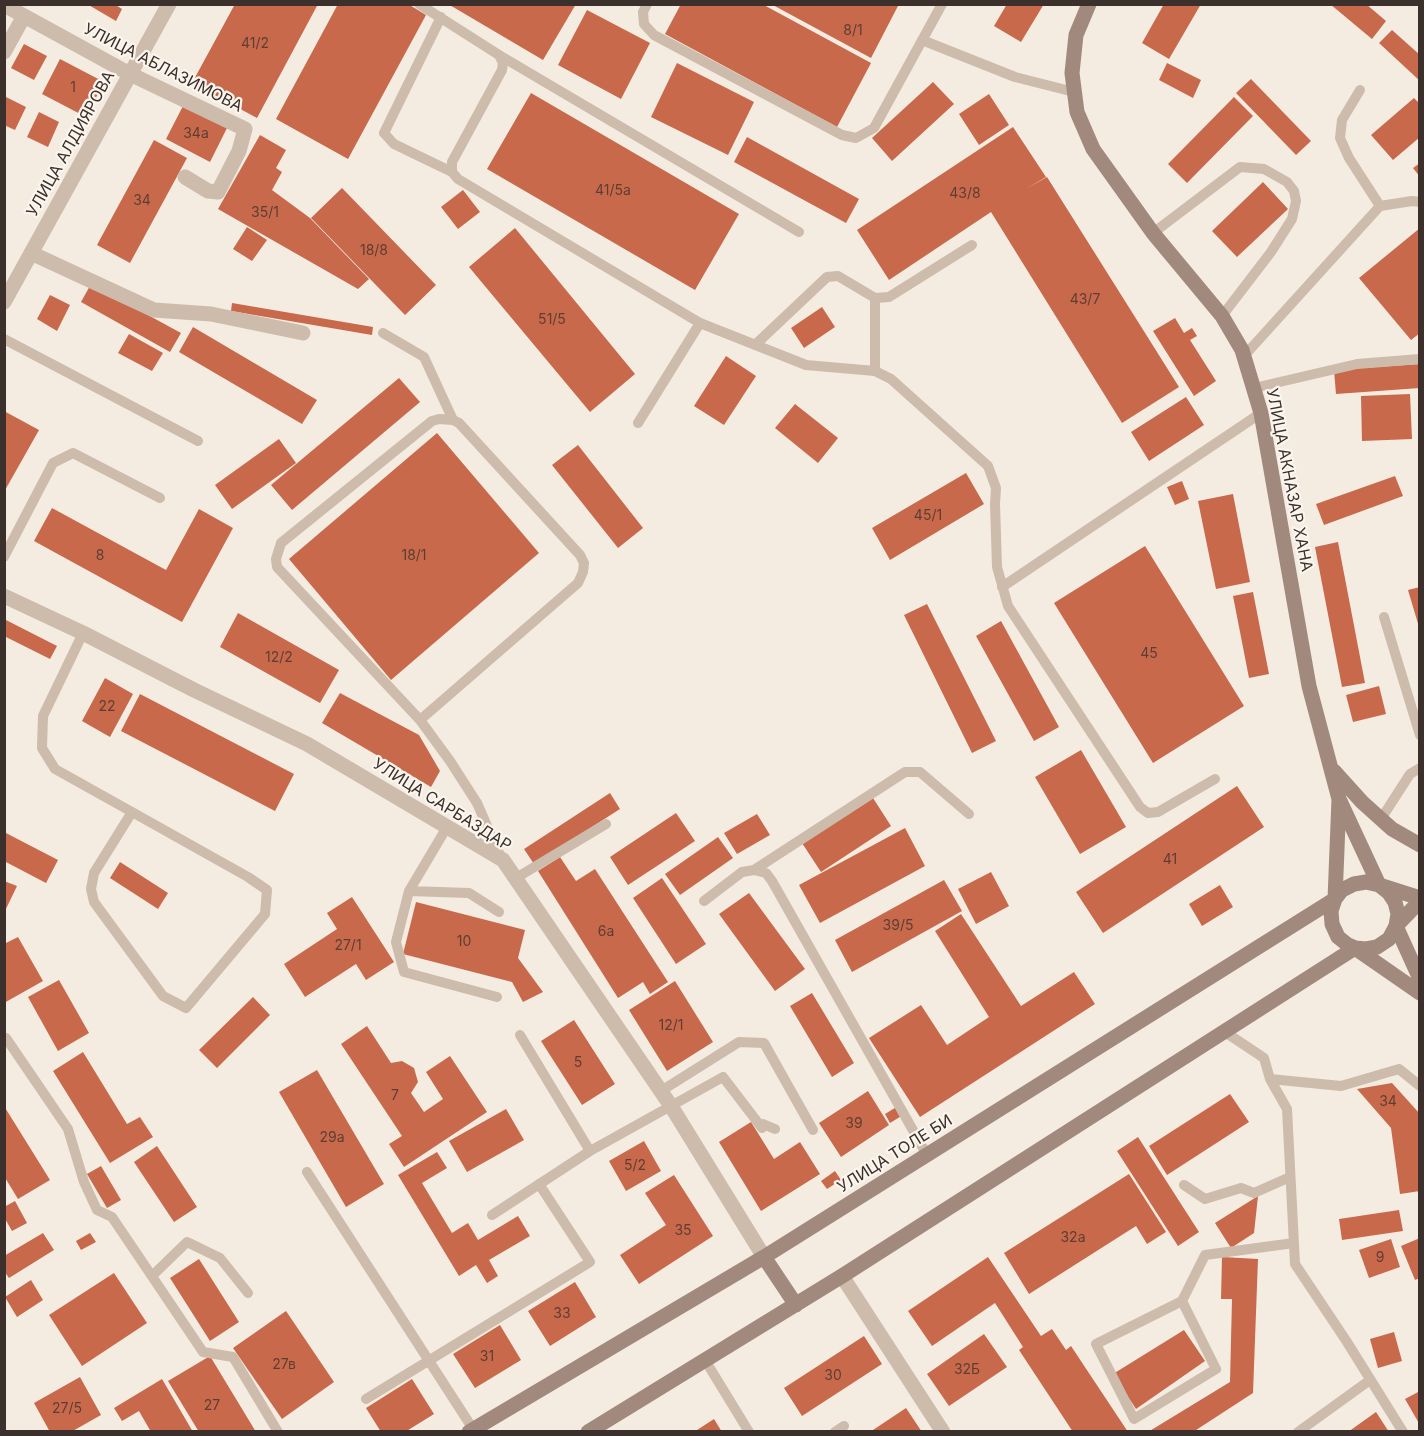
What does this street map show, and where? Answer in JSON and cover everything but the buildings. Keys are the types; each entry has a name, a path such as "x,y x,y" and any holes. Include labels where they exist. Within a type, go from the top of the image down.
{"main road":[{"name":"УЛИЦА АКНАЗАР ХАНА","path":"1089,4 1076,35 1072,73 1077,112 1093,149 1153,233 1222,316 1244,356 1261,412 1309,686 1339,799 1379,885"},
{"path":"1331,768 1362,802 1392,829 1419,844"},
{"name":"УЛИЦА АКНАЗАР ХАНА","path":"1335,899 1339,799"},
{"path":"588,1431 796,1305 1355,948 1377,947 1389,939 1396,926 1419,899 1366,882 1354,884 1342,890 1335,899 1331,911 1332,924 1338,937 1348,945 1355,948 1419,993"},
{"path":"1379,885 1395,902 1398,914 1396,926 1419,979"},
{"name":"УЛИЦА ТОЛЕ БИ","path":"472,1431 764,1257 1335,899"},
{"path":"764,1257 796,1305"}],"street":[{"name":"УЛИЦА АЛДИЯРОВА","path":"4,302 169,4"},
{"name":"УЛИЦА АБЛАЗИМОВА","path":"4,5 130,74 244,129 239,151 218,192 208,191 185,177"},
{"path":"4,52 24,16"},
{"path":"31,253 154,310 211,314 303,333"},
{"name":"УЛИЦА САРБАЗДАР","path":"4,596 307,744 502,860 671,1106 764,1257"},
{"path":"842,1276 943,1431"}],"lane":[{"path":"419,4 499,55 799,232"},
{"path":"647,4 643,12 644,24 654,35 842,135 856,138 874,129 942,4"},
{"path":"441,17 384,133 394,144 452,172 458,178 700,322 806,365 875,371 891,379 988,466 996,488 994,504 997,567 1008,606 1140,807 1148,813 1158,812 1215,778"},
{"path":"922,40 1015,77 1074,92"},
{"path":"452,172 452,162 502,70 499,55"},
{"path":"1360,90 1342,120 1340,138 1349,158 1380,206"},
{"path":"1153,233 1240,167 1263,169 1287,182 1294,191 1296,201 1292,219 1271,252 1222,316"},
{"path":"1244,356 1380,206 1419,201"},
{"path":"755,345 827,277 838,276 875,298 889,297 972,245"},
{"path":"875,298 875,371"},
{"path":"638,423 700,322"},
{"path":"383,333 424,357 453,420"},
{"path":"4,339 198,441"},
{"path":"1254,388 1357,364 1419,359"},
{"path":"1002,587 1261,412"},
{"path":"420,720 578,583 584,563 580,555 459,423 453,420 432,421 281,543 276,559 277,567 281,572 420,720 477,803 502,860"},
{"path":"4,557 53,463 74,453 160,498"},
{"path":"1384,617 1419,735"},
{"path":"83,633 43,717 42,748 55,769 132,812 248,877 267,890 265,914 186,1008 163,996 94,902 91,889 94,873 132,812"},
{"path":"1381,819 1410,774 1419,768"},
{"path":"754,870 905,772 920,772 969,814"},
{"path":"516,878 606,824"},
{"path":"447,827 409,891 396,942 404,972 497,997"},
{"path":"704,901 742,872 754,870 766,873 927,1155"},
{"path":"409,891 469,893 499,912"},
{"path":"1225,1032 1264,1058 1270,1079 1287,1109 1295,1264 1402,1431"},
{"path":"520,1035 590,1151"},
{"path":"6,1038 68,1129 84,1182 97,1210 112,1216 203,1352 233,1357 278,1431"},
{"path":"661,1091 739,1042 764,1043 813,1130"},
{"path":"1270,1079 1341,1086 1399,1069 1419,1086"},
{"path":"492,1215 590,1151 723,1077 762,1128 763,1124 776,1129"},
{"path":"307,1172 472,1431"},
{"path":"1184,1185 1206,1199 1241,1188 1254,1193 1290,1177"},
{"path":"366,1399 590,1262 539,1184"},
{"path":"152,1276 187,1242 219,1258 248,1293"},
{"path":"1182,1301 1216,1369 1134,1419 1096,1344 1182,1301 1205,1255 1294,1243"},
{"path":"705,1360 749,1431"},
{"path":"1298,1431 1370,1380"}]}
